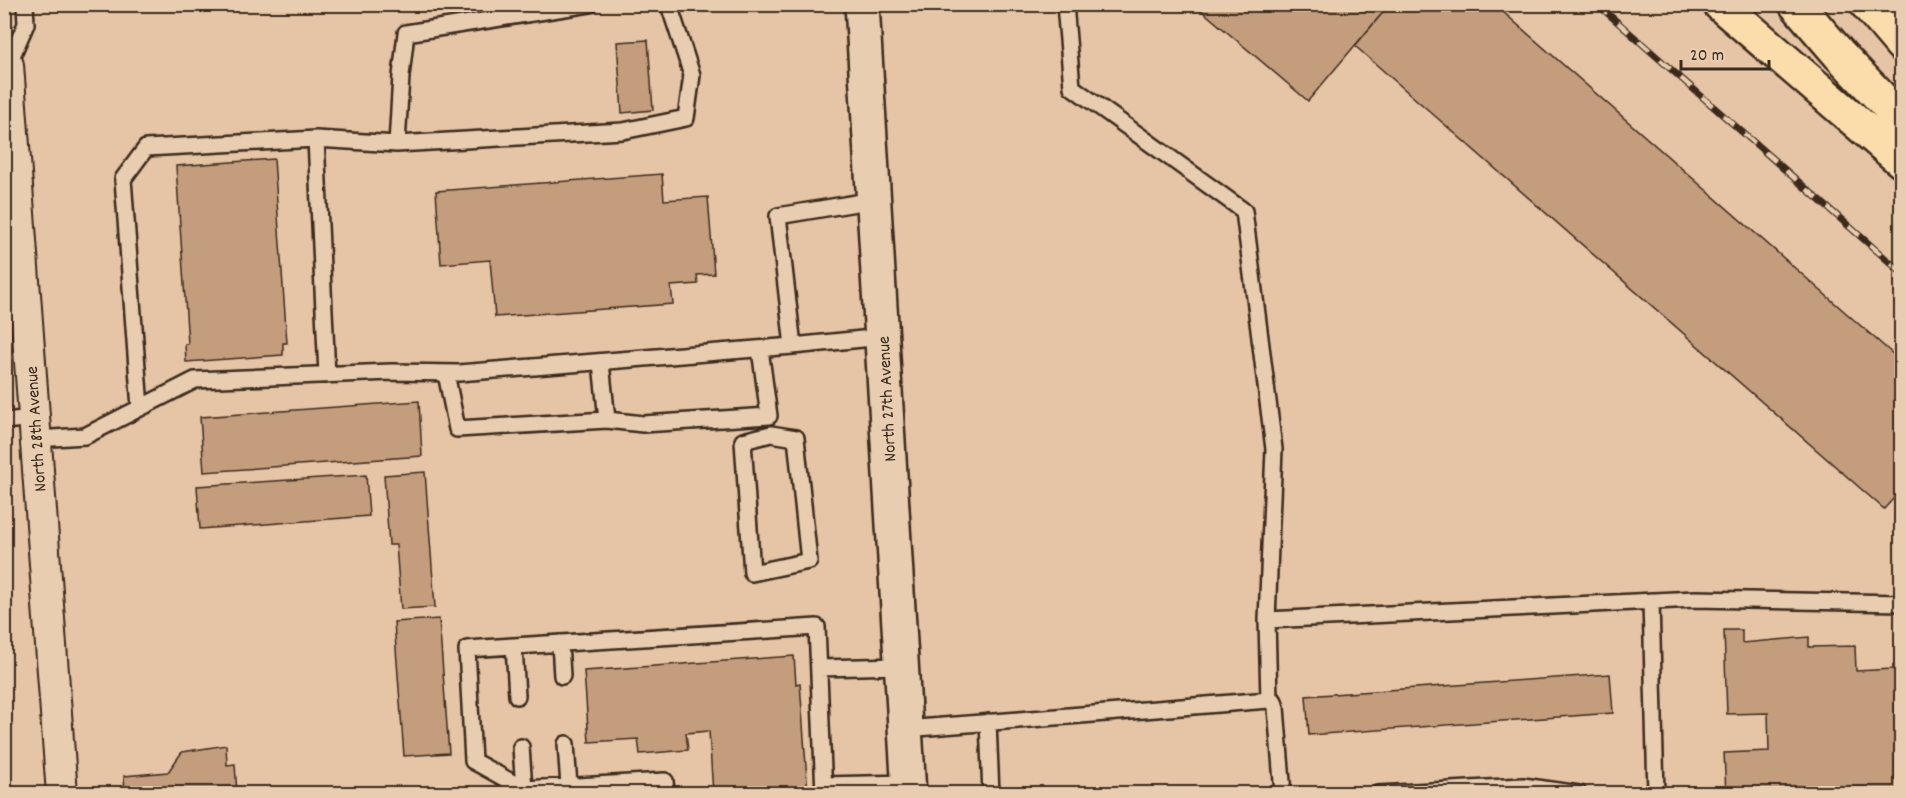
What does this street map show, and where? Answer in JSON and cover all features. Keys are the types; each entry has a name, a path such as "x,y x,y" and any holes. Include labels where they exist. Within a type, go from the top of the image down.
{"main road":[{"name":"North 27th Avenue","path":"862,4 908,788"},
{"path":"1720,4 1902,161"},
{"path":"1796,4 1840,55 1902,120"},
{"path":"1867,4 1902,45"}],"street":[{"name":"North 28th Avenue","path":"6,62 62,794"}],"lane":[{"path":"6,62 26,24 25,4"},
{"path":"397,144 406,33 590,4"},
{"path":"140,408 123,179 146,148 316,139 397,144 623,131 686,118 692,75 669,6 665,4"},
{"path":"1065,4 1072,87 1244,211 1274,449 1267,620 1269,700"},
{"path":"316,139 327,375"},
{"path":"793,346 778,216 874,200"},
{"path":"4,421 35,429 85,436 195,380 391,372 446,373 601,363 882,337"},
{"path":"760,349 771,434"},
{"path":"601,363 607,420"},
{"path":"446,373 457,429 607,420 643,424 769,416"},
{"path":"771,434 796,438 809,561 752,573 743,441 771,434"},
{"path":"1267,620 1695,599 1902,603"},
{"path":"1651,601 1656,794"},
{"path":"666,794 665,781 569,786 524,791 473,761 467,649 818,627 824,789 908,788"},
{"path":"560,643 562,676"},
{"path":"514,646 517,696"},
{"path":"819,668 901,666"},
{"path":"904,729 1269,700 1274,702 1276,708 1283,794"},
{"path":"988,722 992,794"},
{"path":"566,744 569,786"},
{"path":"521,747 524,791"},
{"path":"1378,794 1523,786 1578,794"}],"building":[{"path":"1194,4 1390,4 1308,101"},
{"path":"1390,4 1494,4 1902,362 1902,489 1884,509 1355,46"},
{"path":"648,40 653,110 622,113 617,42"},
{"path":"274,159 287,343 283,343 283,355 186,362 185,344 188,344 176,166"},
{"path":"662,174 664,200 708,197 714,274 697,275 698,284 671,286 673,304 495,317 490,260 441,264 436,191"},
{"path":"419,401 422,456 204,472 200,417"},
{"path":"425,472 435,607 401,609 396,545 389,545 384,475"},
{"path":"366,475 369,516 200,529 197,486"},
{"path":"439,619 449,753 404,756 394,622"},
{"path":"1724,630 1742,630 1742,643 1809,637 1809,647 1855,646 1856,671 1893,669 1893,665 1902,665 1902,794 1726,794 1724,753 1769,751 1768,713 1727,714"},
{"path":"794,656 796,684 800,683 808,794 713,794 709,731 686,733 688,750 640,754 638,739 589,742 584,671"},
{"path":"1610,674 1613,713 1309,735 1306,696"},
{"path":"226,745 227,765 235,764 237,794 125,794 124,776 168,772 182,752"}],"railway":[{"path":"1597,4 1902,273"}]}
